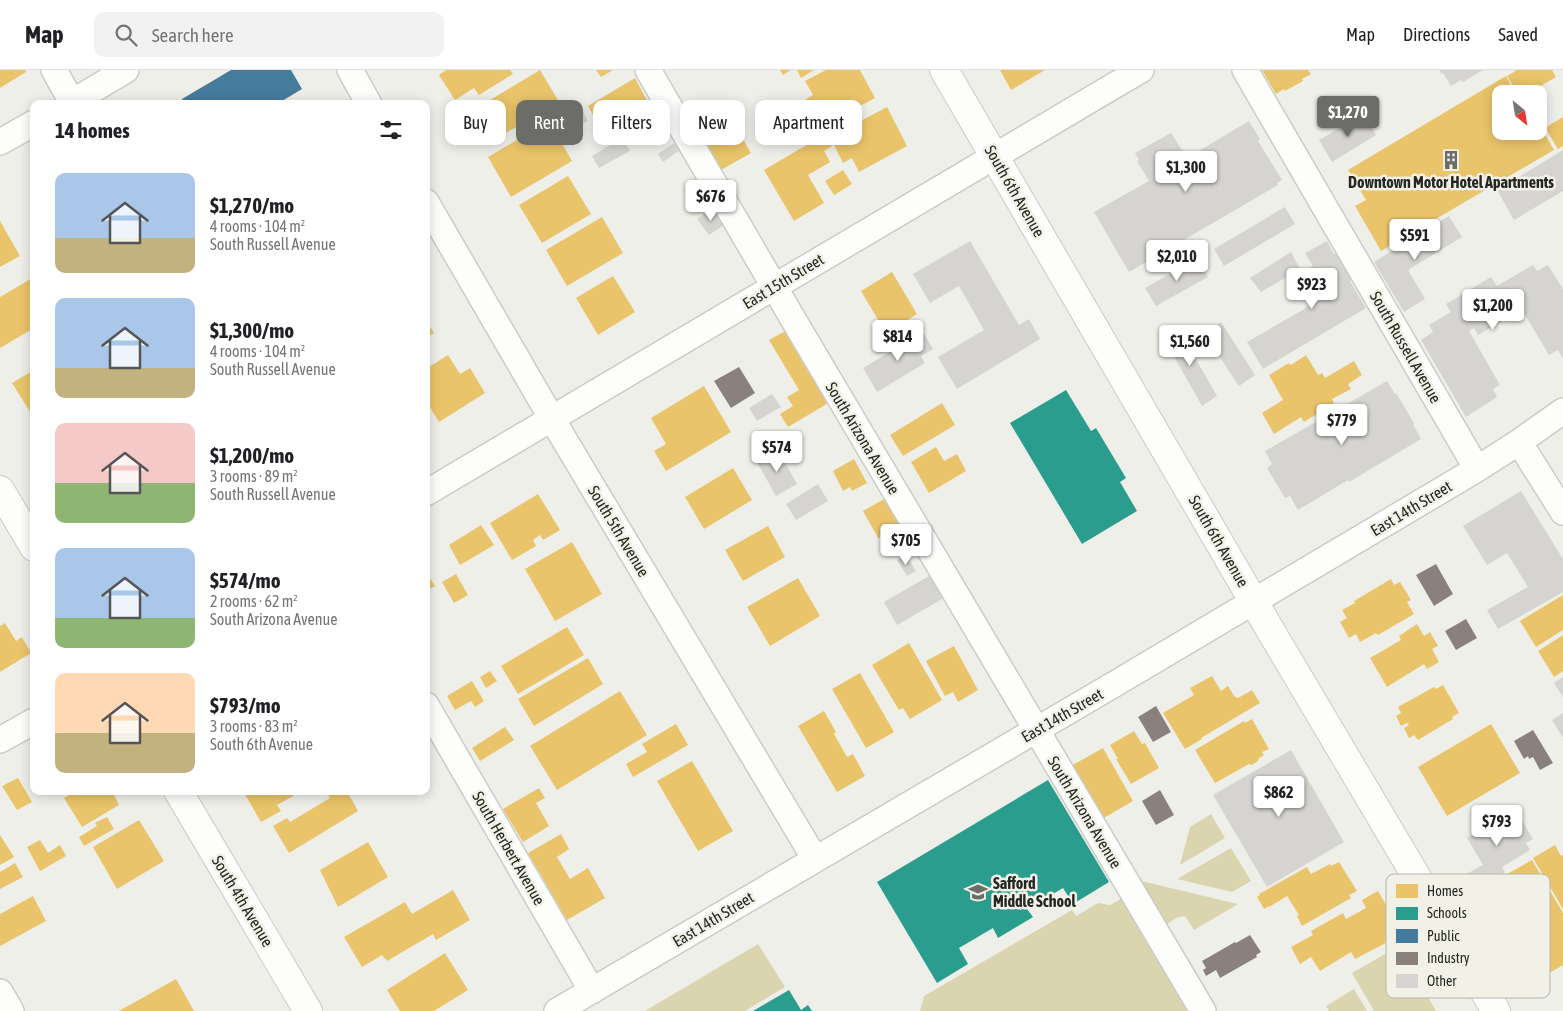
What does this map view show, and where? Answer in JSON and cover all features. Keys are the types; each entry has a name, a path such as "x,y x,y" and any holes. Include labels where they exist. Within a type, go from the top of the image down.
{"main road":[{"name":"South 6th Avenue","path":"944,70 1415,874"},
{"path":"0,490 30,540"},
{"name":"South 4th Avenue","path":"180,795 308,1011"},
{"name":"South 6th Avenue","path":"1488,998 1496,1011"}],"street":[{"path":"54,70 69,100"},
{"path":"76,100 126,70"},
{"path":"350,70 368,100"},
{"name":"South Arizona Avenue","path":"648,70 773,286 1203,1011"},
{"name":"East 15th Street","path":"430,491 994,155 1141,70"},
{"name":"South Russell Avenue","path":"1244,70 1477,469"},
{"path":"0,142 30,125"},
{"name":"South 5th Avenue","path":"430,209 552,419 815,859"},
{"name":"East 14th Street","path":"557,1011 1477,469 1563,411"},
{"path":"1519,442 1563,512"},
{"name":"South Herbert Avenue","path":"430,712 592,991"},
{"path":"0,740 30,723"},
{"path":"0,992 11,1011"}],"shaded area":[{"path":"1211,814 1225,838 1180,865 1190,827"},
{"path":"1231,848 1251,881 1232,892 1177,879"},
{"path":"1141,881 1238,904 1194,930 1185,916 1176,918 1167,924"},
{"path":"1125,897 1192,1011 920,1011 924,996 1072,910 1076,916 1098,903 1110,905"},
{"path":"758,944 785,987 745,1011 645,1011"},
{"path":"1386,953 1386,998 1429,998 1436,1011 1374,1011 1352,973"},
{"path":"1354,989 1367,1011 1329,1011 1326,1006"}],"building: Homes":[{"path":"0,70 25,70 26,72 0,88"},
{"path":"446,70 510,70 513,74 479,95 474,88 455,100 439,75"},
{"path":"540,70 558,100 516,100 516,127 506,133 506,100 490,100"},
{"path":"596,70 613,70 601,77"},
{"path":"780,70 791,70 783,75"},
{"path":"797,70 814,70 801,78"},
{"path":"826,70 860,70 875,98 862,105 862,100 807,100 813,95 805,81"},
{"path":"1000,70 1045,70 1011,90"},
{"path":"1262,70 1308,70 1311,74 1302,79 1303,81 1276,94"},
{"path":"1517,70 1552,70 1556,77 1542,85 1512,85 1507,76"},
{"name":"Downtown Motor Hotel Apartments","path":"1506,76 1511,85 1492,85 1492,140 1548,140 1554,150 1381,251 1355,206 1366,200 1348,170"},
{"path":"635,78 647,100 598,100"},
{"path":"593,103 593,115 588,106"},
{"path":"887,107 907,146 859,172 852,158 843,163 834,145 862,145 862,120"},
{"path":"1563,117 1563,146 1558,149 1548,133 1548,126"},
{"path":"516,140 516,145 563,145 572,161 511,197 488,157"},
{"path":"745,143 751,153 721,170 707,145 745,145"},
{"path":"806,145 832,146 824,151 830,162 808,175 824,203 794,221 764,170"},
{"path":"843,170 852,184 834,195 825,181"},
{"path":"568,176 591,214 542,243 519,205"},
{"path":"602,217 623,253 567,286 546,250"},
{"path":"0,221 20,256 0,267"},
{"path":"892,272 917,314 886,333 861,291"},
{"path":"613,276 635,312 598,335 576,298"},
{"path":"30,279 30,330 0,348 0,297"},
{"path":"430,326 434,333 430,336"},
{"path":"787,330 830,402 788,427 780,414 793,406 787,397 799,390 769,340"},
{"path":"448,355 460,374 470,368 485,393 439,422 430,407 430,366"},
{"path":"1306,355 1318,375 1322,373 1325,378 1354,361 1362,375 1348,384 1351,389 1332,399 1334,403 1304,422 1301,417 1274,434 1262,413 1283,400 1269,375 1289,363 1291,365"},
{"path":"30,372 30,412 12,383"},
{"path":"704,386 731,432 666,471 654,451 666,444 651,418"},
{"path":"942,403 955,425 903,456 890,435"},
{"path":"936,447 944,461 957,454 966,471 929,493 911,462"},
{"path":"854,459 867,483 852,491 850,487 843,491 833,471"},
{"path":"733,468 752,500 704,529 685,497"},
{"path":"538,494 560,530 543,540 540,535 533,540 536,546 512,560 490,523"},
{"path":"886,498 902,525 878,538 863,511"},
{"path":"481,525 494,545 460,565 449,545"},
{"path":"768,526 785,557 743,581 725,550"},
{"path":"572,542 602,594 555,621 525,569"},
{"path":"456,574 468,595 454,603 442,582"},
{"path":"430,578 435,586 430,589"},
{"path":"798,578 820,616 770,646 747,607"},
{"path":"1391,579 1394,585 1400,582 1411,600 1407,602 1414,614 1378,635 1376,633 1360,642 1356,634 1349,638 1340,622 1347,618 1342,610"},
{"path":"1563,595 1563,630 1536,647 1520,621"},
{"path":"5,623 16,641 22,637 30,654 0,672 0,626"},
{"path":"1417,624 1424,636 1430,632 1438,646 1432,649 1439,662 1427,669 1424,664 1387,687 1370,658 1401,640 1399,636"},
{"path":"567,627 584,655 518,694 501,666"},
{"path":"1563,635 1563,671 1554,677 1538,651"},
{"path":"909,643 942,700 910,719 903,708 899,710 872,665"},
{"path":"954,646 978,690 958,702 953,692 945,696 926,661"},
{"path":"588,658 603,684 534,726 518,699"},
{"path":"490,671 497,681 486,688 480,677"},
{"path":"860,673 894,732 866,748 832,689"},
{"path":"1212,676 1221,691 1228,686 1234,696 1238,698 1252,690 1260,703 1185,749 1163,713 1194,695 1190,688"},
{"path":"472,681 484,701 475,707 471,701 455,710 447,696"},
{"path":"1443,685 1459,713 1452,717 1453,719 1418,740 1414,735 1409,738 1404,728 1409,725 1407,723 1401,726 1396,716 1401,713 1398,707 1434,687 1436,689"},
{"path":"620,691 647,735 557,790 530,746"},
{"path":"824,711 847,757 853,754 865,776 837,792 798,726"},
{"path":"1252,719 1269,749 1262,752 1264,755 1252,765 1249,764 1215,783 1195,750 1244,721 1245,723"},
{"path":"676,724 688,745 633,777 626,764 647,752 642,744"},
{"path":"1491,724 1520,773 1447,816 1418,767"},
{"path":"505,727 514,740 480,761 472,748"},
{"path":"1134,731 1142,744 1145,743 1159,768 1131,784 1110,745"},
{"path":"1103,748 1133,801 1102,819 1071,766"},
{"path":"692,761 733,831 698,851 657,781"},
{"path":"18,778 32,802 17,810 2,786"},
{"path":"539,788 545,798 536,803 549,826 523,842 503,809"},
{"path":"69,795 114,795 119,805 82,827 64,798"},
{"path":"245,795 295,795 277,805 281,811 261,822"},
{"path":"328,795 349,795 358,811 289,853 273,826 287,818 290,822 330,798"},
{"path":"107,817 114,829 84,846 79,837 97,826 95,823"},
{"path":"139,820 164,861 117,889 93,847"},
{"path":"561,834 569,849 557,857 570,879 588,868 605,898 567,920 528,853"},
{"path":"0,835 14,857 0,865"},
{"path":"40,840 48,853 60,845 66,856 40,871 27,847"},
{"path":"368,842 388,877 338,907 320,870"},
{"path":"1555,845 1561,856 1563,855 1563,909 1550,887 1550,874 1542,874 1533,858"},
{"path":"1532,860 1540,874 1507,874"},
{"path":"1339,862 1357,891 1349,895 1351,898 1302,926 1297,916 1299,915 1287,896 1264,909 1257,897 1259,894 1307,867 1311,874 1330,864 1331,866"},
{"path":"15,863 23,877 0,889 0,872"},
{"path":"453,890 470,920 436,940 433,934 387,961 382,955 362,967 344,937 405,902 412,914"},
{"path":"1378,891 1386,905 1386,943 1355,959 1351,952 1320,971 1311,957 1300,964 1291,947 1313,935 1311,931 1343,913 1346,919 1366,908 1362,900"},
{"path":"1550,891 1563,913 1563,965 1550,973"},
{"path":"33,896 46,921 0,946 0,914"},
{"path":"445,953 468,990 434,1011 400,1011 387,990"},
{"path":"176,979 194,1011 119,1011"}],"building: Schools":[{"path":"1066,390 1091,431 1096,428 1126,478 1120,482 1137,511 1082,544 1010,423"},
{"path":"1048,780 1109,882 1073,904 1063,888 1027,909 1033,917 998,938 993,928 959,948 968,964 937,983 877,882"},
{"path":"789,990 801,1010 808,1005 812,1011 753,1011"}],"building: Public":[{"path":"231,70 291,70 302,89 284,100 182,99"}],"building: Industry":[{"path":"739,367 755,393 731,408 714,381"},
{"path":"1436,564 1453,594 1434,606 1416,575"},
{"path":"1466,619 1477,638 1456,650 1445,631"},
{"path":"1156,706 1171,732 1153,742 1138,717"},
{"path":"1533,730 1553,763 1540,770 1533,757 1529,759 1528,756 1524,759 1514,741"},
{"path":"1160,790 1174,815 1156,825 1142,801"},
{"path":"1250,935 1261,952 1256,955 1257,957 1220,978 1216,970 1206,976 1203,970 1206,968 1202,961"}],"building: Other":[{"path":"1439,70 1483,70 1463,82 1461,80 1451,86"},
{"path":"583,112 588,121 583,124"},
{"path":"1364,114 1376,135 1332,162 1319,140"},
{"path":"1249,121 1260,139 1258,141 1282,180 1277,183 1278,185 1129,272 1094,212 1149,181 1137,161 1139,160 1135,153 1171,133 1187,158"},
{"path":"674,143 679,151 663,162 658,154"},
{"path":"610,145 626,145 630,151 599,168 592,156"},
{"path":"1563,150 1563,191 1514,220 1497,190"},
{"path":"1285,207 1295,224 1224,266 1214,249"},
{"path":"713,208 724,225 709,235 697,219"},
{"path":"1449,216 1462,237 1408,270 1425,299 1404,312 1374,262"},
{"path":"970,241 1019,325 1029,319 1040,339 957,389 938,357 984,330 959,286 930,303 913,274"},
{"path":"1327,241 1334,254 1337,252 1352,280 1350,281 1366,308 1263,369 1247,342 1327,296 1310,267 1313,266 1305,253"},
{"path":"1291,252 1300,269 1261,292 1250,278"},
{"path":"1198,258 1208,277 1156,306 1145,288"},
{"path":"1533,265 1537,271 1548,265 1563,289 1563,359 1558,350 1549,355 1518,303 1513,305 1517,312 1478,335 1474,328 1469,331 1500,385 1493,389 1497,397 1466,417 1421,340 1433,332 1429,325 1451,312 1446,304 1491,277 1497,286"},
{"path":"1221,322 1255,375 1239,386 1204,333"},
{"path":"1178,328 1217,396 1202,406 1163,337"},
{"path":"923,332 933,349 921,356 925,363 877,392 863,368"},
{"path":"1387,381 1414,423 1421,439 1298,510 1290,496 1285,498 1267,468 1272,464 1265,451"},
{"path":"772,394 781,407 757,421 749,408"},
{"path":"778,450 797,484 776,496 757,462"},
{"path":"818,484 828,501 796,520 786,504"},
{"path":"1521,491 1563,559 1563,592 1498,629 1487,610 1528,587 1507,553 1487,565 1463,526"},
{"path":"906,555 916,571 907,576 897,560"},
{"path":"931,575 944,598 897,625 884,602"},
{"path":"1563,677 1563,697 1554,683"},
{"path":"1563,713 1563,738 1552,720"},
{"path":"1291,750 1344,842 1267,887 1213,795"},
{"path":"1504,806 1515,826 1523,822 1533,839 1526,843 1530,850 1502,867 1505,872 1502,874 1467,874 1483,865 1467,838 1473,834 1472,832 1491,821 1488,816"}],"place":[{"name":"Downtown Motor Hotel Apartments","path":"1451,160"},
{"name":"Safford Middle School","path":"978,892"}]}
